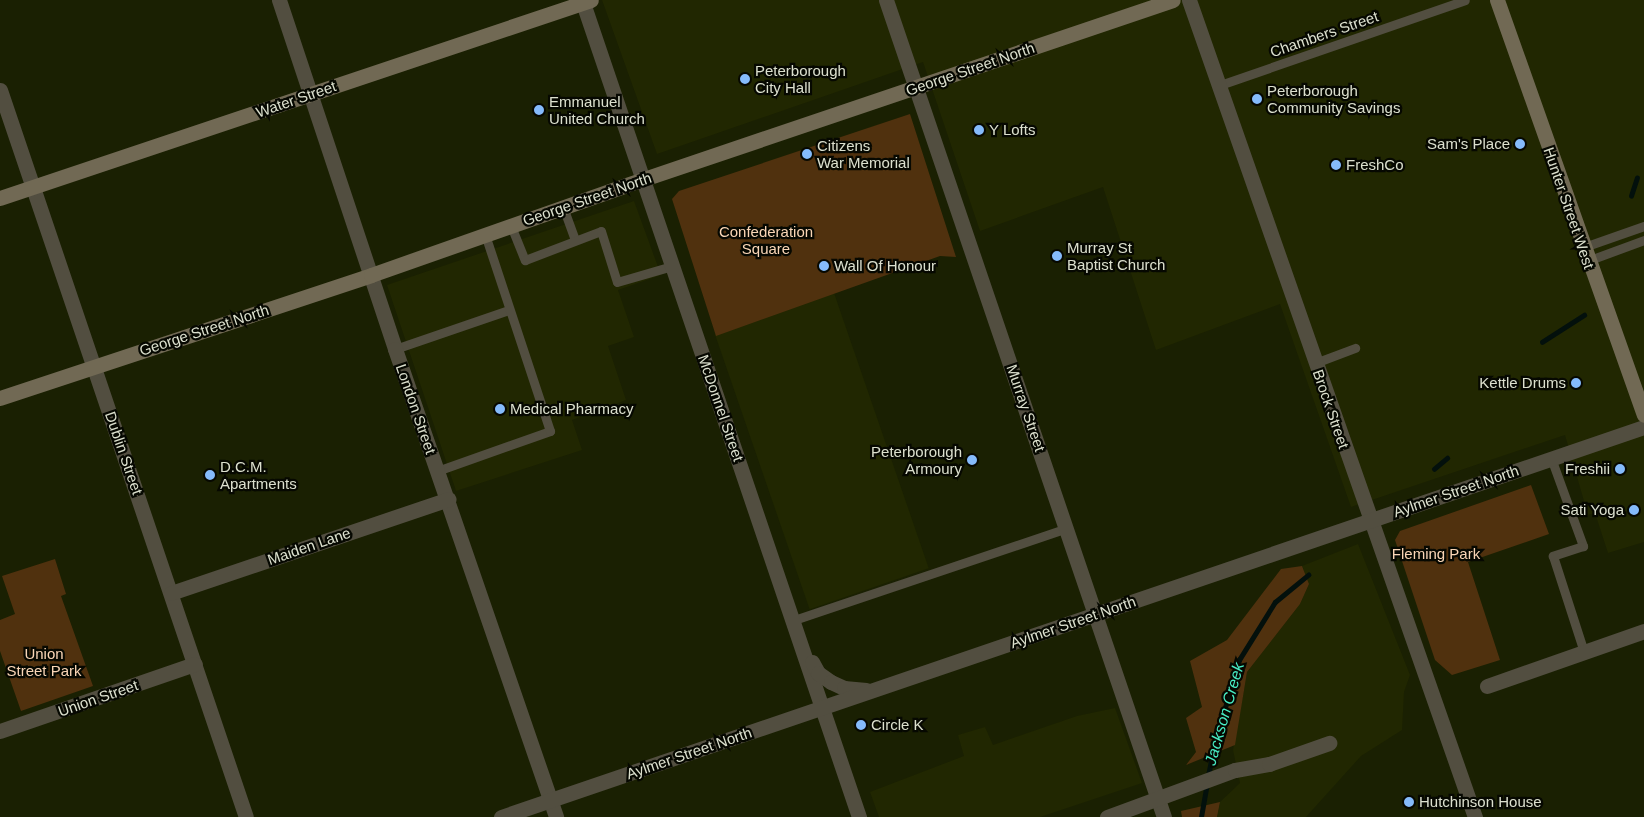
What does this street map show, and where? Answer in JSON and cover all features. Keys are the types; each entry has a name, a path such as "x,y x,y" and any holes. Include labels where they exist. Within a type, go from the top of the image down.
{"main road":[{"name":"George Street North","path":"0,398 371,275 644,179 1173,0"},
{"name":"Hunter Street West","path":"1497,0 1644,415"},
{"name":"Water Street","path":"0,198 585,1"}],"street":[{"name":"London Street","path":"279,0 394,349 448,499 556,817"},
{"name":"Murray Street","path":"886,0 1068,528 1164,817"},
{"name":"Brock Street","path":"1189,0 1475,817"},
{"name":"McDonnel Street","path":"585,1 672,266 794,620 859,817"},
{"name":"Dublin Street","path":"0,90 246,817"},
{"name":"Aylmer Street North","path":"501,817 1644,427"},
{"name":"Maiden Lane","path":"171,593 448,499"},
{"path":"1487,686 1644,632"},
{"path":"800,638 818,673 844,688 872,690"},
{"name":"Union Street","path":"0,731 195,664"},
{"path":"1107,817 1235,770 1269,764 1329,743"}],"lane":[{"name":"Chambers Street","path":"1220,85 1465,0"},
{"path":"563,207 575,240"},
{"path":"511,226 524,260 601,232 617,282 672,266"},
{"path":"1586,254 1644,226"},
{"path":"437,471 550,431 485,235"},
{"path":"1586,254 1644,240"},
{"path":"394,349 510,310"},
{"path":"1315,364 1355,348"},
{"path":"1551,458 1582,546 1553,556 1584,652"},
{"path":"794,620 1068,528"}],"shaded area":[{"path":"602,0 1644,0 1644,542 1608,553 1595,513 1588,515 1565,435 1351,507 1280,304 1156,350 1103,187 980,231 923,62 657,154"},
{"path":"634,201 661,275 618,290 634,337 608,346 626,400 572,420 582,450 456,491 387,285"},
{"path":"834,293 929,568 810,609 715,334"},
{"path":"1358,544 1410,675 1404,692 1402,730 1361,756 1306,817 1217,817 1220,802 1240,783 1233,750 1247,672 1300,604 1309,584 1302,566"},
{"path":"1115,708 1142,783 1040,817 879,817 870,792 964,756 958,735 985,727 993,745 1077,716"}],"green space":[{"name":"Confederation Square","path":"910,114 956,257 940,256 716,336 672,199 679,191"},
{"name":"Fleming Park","path":"1531,485 1549,534 1468,562 1500,660 1452,675 1435,660 1395,540 1400,531"},
{"name":"Union Street Park","path":"55,559 66,594 61,596 93,686 21,711 0,651 0,620 15,614 2,576"},
{"path":"1302,566 1309,584 1300,604 1247,672 1235,745 1186,765 1196,752 1186,718 1202,707 1190,661 1227,640 1281,569"},
{"path":"1220,802 1217,817 1182,817 1181,811"}],"waterway":[{"name":"Jackson Creek","path":"1631,196 1637,178"},
{"name":"Jackson Creek","path":"1542,342 1584,315"},
{"path":"1434,469 1447,458"},
{"name":"Jackson Creek","path":"1208,776 1214,745 1239,660 1275,602 1308,575"},
{"name":"Jackson Creek","path":"1201,817 1207,784"}],"place":[{"name":"Peterborough City Hall","path":"745,79"},
{"name":"Peterborough Community Savings","path":"1257,99"},
{"name":"Emmanuel United Church","path":"539,110"},
{"name":"Y Lofts","path":"979,130"},
{"name":"Sam's Place","path":"1520,144"},
{"name":"Citizens War Memorial","path":"807,154"},
{"name":"FreshCo","path":"1336,165"},
{"name":"Murray St Baptist Church","path":"1057,256"},
{"name":"Wall Of Honour","path":"824,266"},
{"name":"Kettle Drums","path":"1576,383"},
{"name":"Medical Pharmacy","path":"500,409"},
{"name":"Peterborough Armoury","path":"972,460"},
{"name":"Freshii","path":"1620,469"},
{"name":"D.C.M. Apartments","path":"210,475"},
{"name":"Sati Yoga","path":"1634,510"},
{"name":"Circle K","path":"861,725"},
{"name":"Hutchinson House","path":"1409,802"}]}
